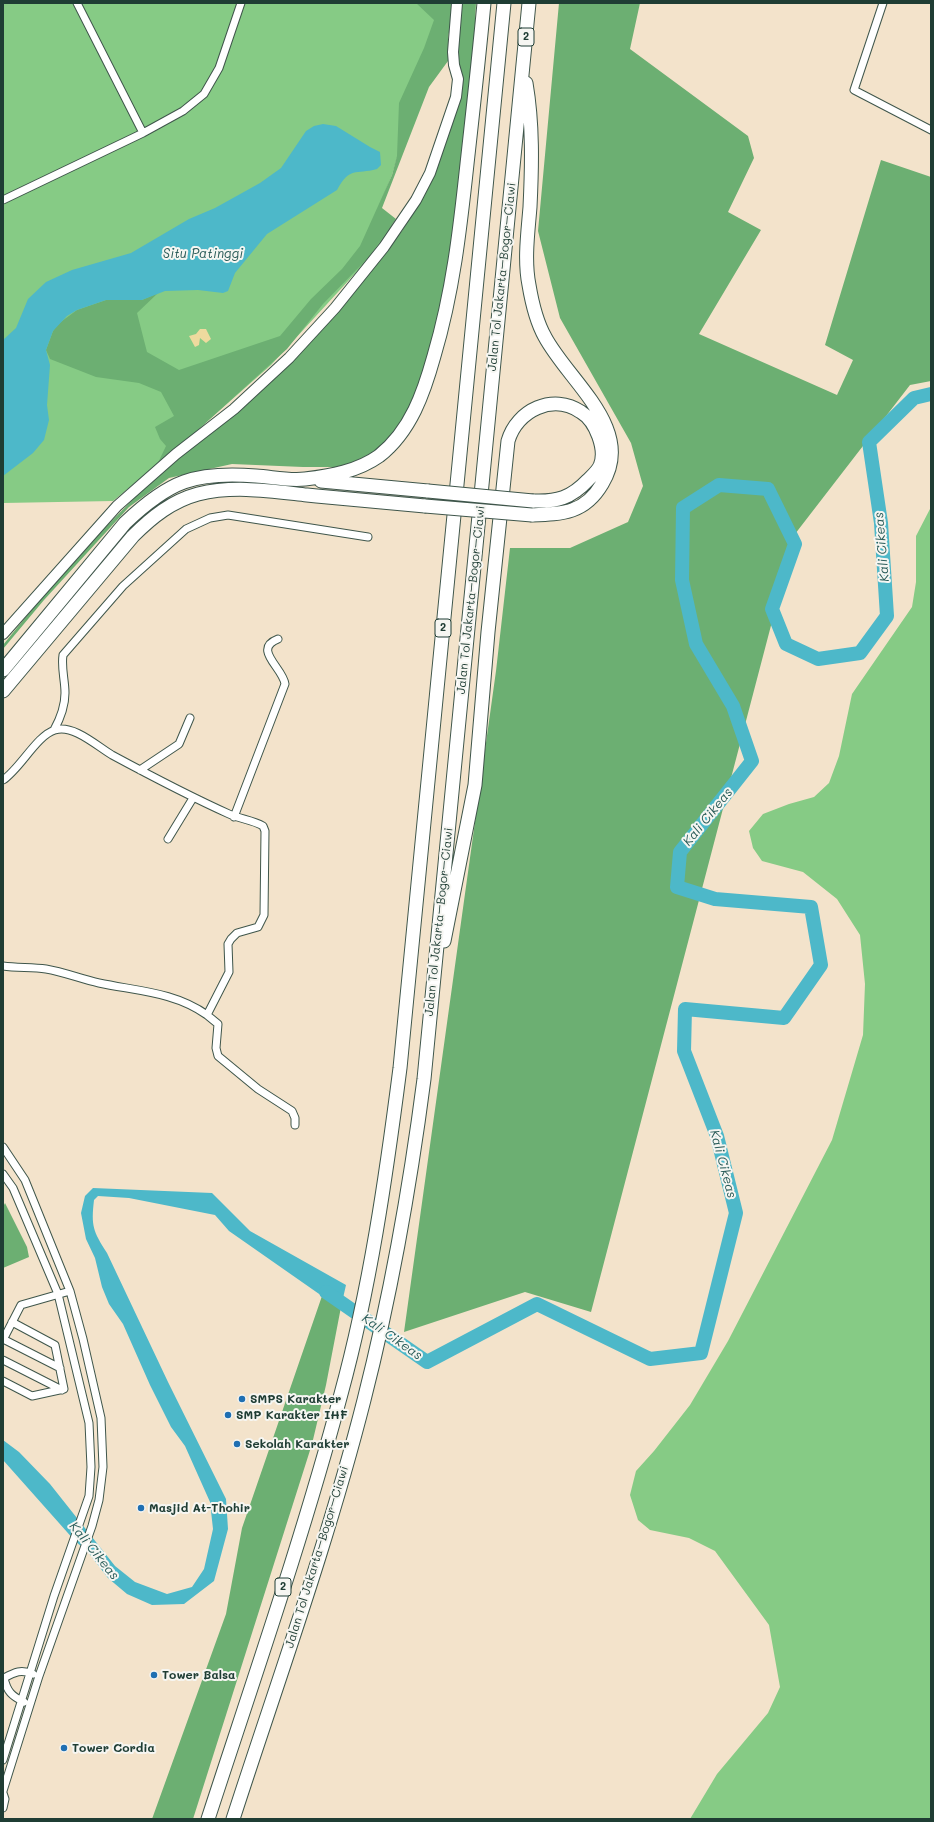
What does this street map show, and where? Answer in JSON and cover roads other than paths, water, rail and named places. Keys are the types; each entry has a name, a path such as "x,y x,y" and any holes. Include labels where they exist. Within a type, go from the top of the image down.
{"highway":[{"path":"303,479 339,474 359,468 380,455 401,433 417,407 442,331 456,266 484,3"},
{"name":"Jalan Tol Jakarta–Bogor–Ciawi","path":"208,1819 315,1487 342,1393 372,1252 388,1158 400,1068 504,3"},
{"name":"Jalan Tol Jakarta–Bogor–Ciawi","path":"233,1819 339,1492 373,1361 394,1266 410,1181 430,1015 529,3"},
{"path":"3,690 133,536 153,516 170,506 198,494 228,489 532,516 568,512 582,507 597,494 608,476 612,458 611,441 604,421 544,337 535,314 528,284 527,247 530,194 531,111 523,68"},
{"path":"3,670 125,523 144,505 161,492 182,482 204,476 231,474 303,479 428,491 533,501 550,502 573,494 600,466 602,452 599,437 587,416 580,411 561,405 547,405 536,408 522,416 515,423 508,441 489,625 475,786 430,1015"}],"main road":[{"path":"3,634 117,506 176,454 234,409 289,358 335,308 384,247 416,200 430,173 439,152 456,97 458,79 454,65 453,52 457,3"}],"street":[{"path":"77,3 143,133"},
{"path":"3,200 143,133 183,111 204,94 219,68 241,3"},
{"path":"883,3 854,90 931,130"},
{"path":"3,780 26,758 36,745 54,730 61,717 65,694 61,663 63,655 123,586 186,529 210,518 228,515 368,538"},
{"path":"234,817 285,684 284,677 269,657 268,653 268,646 270,642 278,640"},
{"path":"140,770 179,744 190,718"},
{"path":"54,730 77,733 140,770 193,798 234,817 260,824 265,829 264,915 258,926 237,933 228,944 229,972 207,1015"},
{"path":"168,839 193,798"},
{"path":"3,966 46,969 100,983 142,989 173,998 197,1008 218,1024 216,1048 218,1056 258,1088 292,1111 295,1118 295,1125"},
{"path":"3,1148 25,1180 70,1291 102,1418 102,1467 99,1500 78,1570 39,1676 3,1792 6,1799 3,1808"},
{"path":"3,1174 13,1188 58,1294 89,1423 91,1467 88,1496 81,1520 21,1700 3,1760"},
{"path":"13,1188 25,1180"},
{"path":"60,1368 3,1339 21,1305 70,1291"},
{"path":"12,1322 55,1344 64,1389 62,1390"},
{"path":"71,1346 83,1339"},
{"path":"3,1360 62,1390"},
{"path":"3,1381 32,1396 62,1390"},
{"path":"31,1704 11,1694 6,1689 4,1678 14,1672 24,1671 39,1676"}],"water":[{"name":"Situ Patinggi","path":"323,124 336,126 380,152 381,165 377,169 350,174 346,177 337,190 267,234 235,273 228,291 223,293 198,290 165,291 142,300 106,300 77,310 67,316 53,331 46,350 50,365 47,405 49,420 44,440 33,453 3,476 3,340 16,328 28,299 46,282 72,270 131,253 189,219 215,208 260,183 281,168 306,131 314,126"},
{"path":"93,1188 212,1193 250,1231 346,1285 341,1307 322,1296 229,1231 215,1215 129,1198 98,1196 94,1200 93,1222 96,1233 226,1499 228,1529 214,1581 184,1604 152,1605 127,1594 108,1578 88,1552 75,1541 3,1460 3,1440 19,1452 50,1484 115,1566 135,1582 167,1594 192,1587 204,1569 213,1529 210,1502 185,1446 171,1427 150,1385 123,1324 109,1304 102,1287 95,1258 86,1239 81,1213 85,1196"}],"waterway":[{"name":"Kali Cikeas","path":"326,1292 427,1362 537,1304 650,1359 701,1353 736,1213 717,1136 684,1051 685,1009 784,1018 821,965 811,907 715,899 677,887 680,852 752,761 733,706 696,644 682,580 683,508 719,485 768,489 795,544 772,609 786,644 818,659 860,653 887,616 881,523 869,442 914,398 931,394"}],"place":[{"name":"SMPS Karakter","path":"242,1399"},
{"name":"SMP Karakter IHF","path":"228,1415"},
{"name":"Sekolah Karakter","path":"237,1444"},
{"name":"Masjid At-Thohir","path":"141,1508"},
{"name":"Tower Balsa","path":"154,1675"},
{"name":"Tower Cordia","path":"64,1748"}]}
